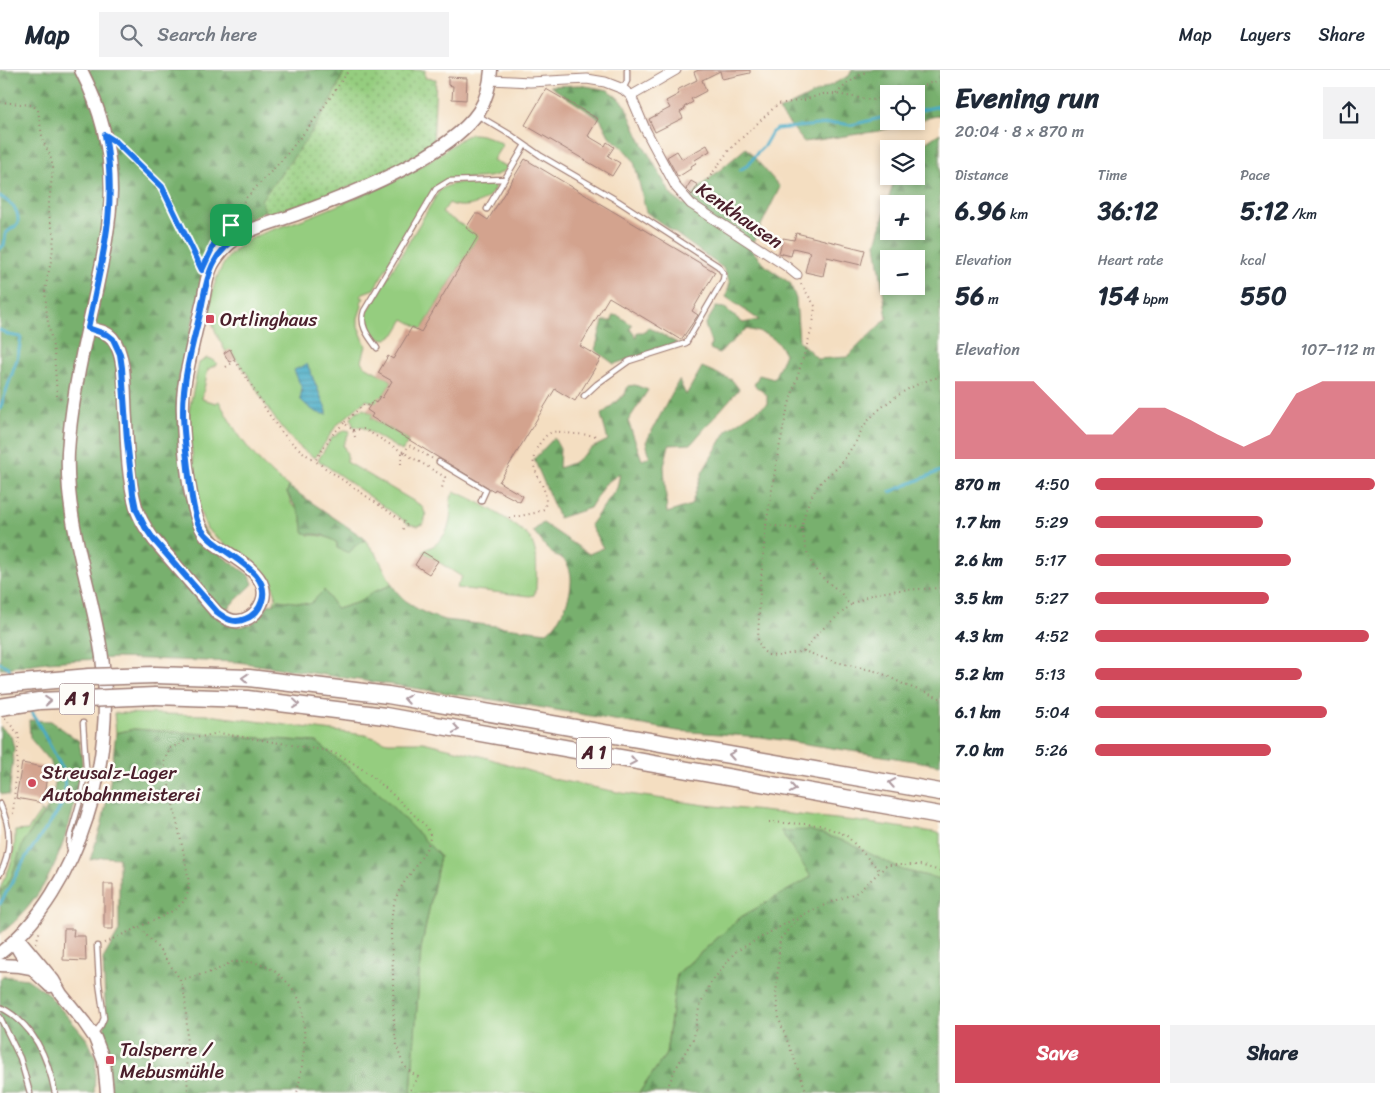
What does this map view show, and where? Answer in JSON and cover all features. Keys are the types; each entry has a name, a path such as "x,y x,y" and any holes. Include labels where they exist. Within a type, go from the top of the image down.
{"highway":[{"name":"A 1","path":"0,685 88,677 155,675 249,678 388,695 940,792"},
{"name":"A 1","path":"0,707 39,701 155,696 247,699 385,716 940,815"}],"street":[{"path":"0,953 16,940 38,914 54,890 72,856 94,796 101,761 105,713 102,660 98,634 74,535 70,509 68,452 72,410 103,258 109,216 110,176 105,135 96,103 81,70"},
{"path":"631,96 676,70"},
{"path":"88,328 108,335 113,339 120,354 133,494 136,509 145,527 154,540 217,612 228,620 238,622 247,619 260,608 263,588 258,577 249,568 216,545 200,528 195,514 189,476 183,412 187,369 210,269 224,249 249,231 342,197 404,168 448,141 476,115 486,97 491,75"},
{"name":"Kenkhausen","path":"491,75 530,82 587,79 606,82 623,89 631,96 645,129 676,187 691,204 797,274"},
{"path":"16,940 21,956 31,968 61,994 93,1035 104,1061 107,1093"},
{"path":"16,940 54,980 61,994"},
{"path":"0,965 31,968"}],"lane":[{"path":"623,89 627,81 627,70"},
{"path":"476,115 618,201 718,266 724,274 723,280 686,343 629,361 584,396"},
{"path":"487,208 525,145"},
{"path":"377,348 363,327 362,318 364,312 436,189 449,181 504,179"},
{"path":"436,461 486,490 480,501"},
{"path":"72,856 69,846 70,836 80,801 86,767 83,723"},
{"path":"0,804 6,820 9,839 8,852 0,874"},
{"path":"93,1035 101,1026 104,1018 98,977 97,946"},
{"path":"0,1007 21,1021 38,1042 50,1072 54,1093"},
{"path":"0,1017 20,1058 30,1093"}],"path":[{"path":"220,237 231,225 245,199 283,159 319,114 350,70"},
{"path":"836,94 848,83 868,70"},
{"path":"925,85 932,82 940,82"},
{"path":"691,204 729,150 778,104 804,100 823,94 836,94 871,100 880,99"},
{"path":"0,102 32,104 38,110 43,142 50,155 52,168 48,211 54,236 45,290 47,316 54,352 57,396 72,410"},
{"path":"105,135 116,142 162,187 202,270"},
{"path":"231,225 235,226 236,234 240,236"},
{"path":"797,274 815,306 813,325 787,411 778,453 766,525 760,590 758,641 762,650 768,655 777,656 804,652 879,672 905,685 940,698"},
{"path":"226,366 235,361 247,376 279,429 296,447 407,524 403,529"},
{"path":"852,604 847,602 843,593 822,578 815,569 806,551 802,529 804,511 824,479 838,467 855,444 865,424 885,405 905,392 929,379 940,377"},
{"path":"315,461 332,435 364,404 370,406"},
{"path":"344,423 353,430 355,437"},
{"path":"353,430 364,429 445,477 442,488"},
{"path":"509,518 535,513 544,509 547,496 533,467 532,459 534,452 547,434 558,431 598,436"},
{"path":"401,464 403,453 411,441"},
{"path":"409,445 436,461"},
{"path":"766,525 802,529"},
{"path":"804,652 819,632 852,604 872,594 940,588"},
{"path":"0,712 19,735 13,813 6,820"},
{"path":"97,946 175,908 184,901 188,892 189,880 164,762 170,748 191,739 219,733 328,751 344,756 382,786 426,826 430,834 428,844 398,893 393,908 391,928 394,1024 397,1047 402,1063 411,1073 418,1077 408,1093"},
{"path":"769,822 820,825 846,835 880,871"},
{"path":"665,1093 675,1070 694,1036 699,1008 710,984 735,952 802,915 858,892 887,865 920,865 940,871"},
{"path":"802,915 780,938 776,995 779,1019 807,1093"},
{"path":"37,946 38,934 44,925"},
{"path":"139,927 158,948 180,980 185,997 188,1093"},
{"path":"180,980 214,972 231,962 265,965 279,975 295,992 302,1007 304,1050 297,1093"}],"green space":[{"path":"0,70 345,70 328,106 318,122 261,200 266,210 229,233 210,251 178,382 177,407 190,509 222,556 250,576 253,584 217,618 241,626 251,624 263,613 268,605 279,600 310,604 324,590 337,609 359,602 373,592 392,585 408,603 437,618 547,632 565,608 571,586 571,576 563,559 550,552 533,531 543,523 589,554 603,548 590,525 617,488 620,473 604,485 590,508 559,518 534,459 554,438 560,449 559,468 575,462 590,449 608,440 601,415 625,394 628,386 635,385 648,390 628,421 642,460 650,457 646,442 679,380 686,395 702,367 732,380 739,389 691,444 669,445 664,466 667,513 691,505 703,471 728,429 767,404 767,395 754,385 759,375 774,379 785,354 782,348 769,336 746,329 719,353 710,349 711,342 705,325 716,307 725,308 743,323 759,320 726,297 730,283 723,268 646,212 634,161 609,136 601,120 550,86 580,85 608,90 624,103 639,137 672,196 684,205 702,185 746,148 780,187 750,248 767,267 790,283 796,299 799,341 818,359 847,357 887,318 884,295 925,295 925,250 880,250 880,271 876,244 880,230 880,240 925,240 925,195 890,195 892,185 925,185 925,143 940,133 940,765 762,737 678,731 521,704 238,662 115,658 46,662 0,669"},
{"path":"345,70 425,70 425,78 436,79 433,145 373,177 268,218 261,200 318,122 328,106"},
{"path":"852,70 940,70 940,115 925,119 925,85 880,85 880,130 883,130 804,142 779,111 849,76"},
{"path":"471,134 487,137 503,144 493,160 508,167 501,173 492,176 463,178 443,182 435,187 374,289 363,293 361,297 364,298 361,302 362,306 358,318 358,326 366,346 362,361 365,366 392,381 382,398 380,397 376,403 366,400 336,426 315,458 294,442 286,433 270,412 248,374 230,350 226,352 213,326 210,309 211,300 222,266 230,255 249,240 391,183"},
{"path":"492,182 495,184 494,189 483,201 466,206 456,206 449,203 442,213 479,235 422,329 404,319 395,334 387,339 373,336 367,330 365,316 439,191 457,183"},
{"path":"613,315 619,316 632,325 630,329 636,337 637,332 645,332 648,327 677,343 614,364 595,350 603,321 612,321"},
{"path":"207,358 218,364 208,369 202,399 216,403 219,401 233,426 249,448 267,469 289,487 287,492 292,505 300,511 303,526 308,535 327,537 337,543 337,548 348,552 365,540 377,555 392,585 373,592 359,602 337,609 279,600 273,604 276,594 272,585 207,529 198,507 188,415 199,363"},
{"path":"363,409 373,414 371,418 409,440 402,451 364,428 353,426 351,418 357,411"},
{"path":"345,430 350,431 343,445 347,454 347,462 422,506 426,515 423,524 418,526 409,524 318,460 333,436"},
{"path":"289,487 365,540 356,545 349,553 337,548 337,543 327,537 303,532 300,515 287,492"},
{"path":"455,492 472,499 496,513 519,528 531,540 534,545 536,565 536,590 534,595 456,588 462,577 423,552 436,544 447,531 450,519 450,501"},
{"path":"114,713 208,715 365,735 388,742 423,742 481,756 558,780 622,793 705,805 855,821 940,833 940,879 902,870 847,842 781,831 812,877 741,917 677,974 666,1054 639,1093 411,1093 421,949 440,856 317,742 134,729 116,733"},
{"path":"29,720 51,721 79,741 82,764 70,821 49,875 28,907 0,934 0,893 11,878 23,843 51,803 54,791 56,775 50,762 30,738"},
{"path":"0,726 11,736 14,748 9,795 0,792"},
{"path":"134,729 317,742 377,791 440,856 421,949 411,1093 112,1093 102,1042 106,1019 103,959 119,931 119,858 103,857 90,860 101,827 109,791 116,733"},
{"path":"41,811 43,813 23,843 11,878 0,893 13,856 15,831 28,830"},
{"path":"809,830 847,842 902,870 940,879 940,1093 639,1093 666,1054 677,974 741,917 811,877 781,831"},
{"path":"3,976 27,979 46,992 87,1039 96,1058 94,1093 0,1093 0,979"}],"water":[{"path":"307,364 327,414 316,412 300,399 302,389 294,370"}],"building":[{"path":"699,70 750,70 750,73 722,79 720,71 702,80 706,91 691,99 693,102 684,107 685,109 680,112 683,118 655,132 649,119 670,108 666,101 679,94 677,90 697,80 694,72"},
{"path":"448,77 467,78 466,100 452,99 453,86 448,85"},
{"path":"546,89 598,119 588,136 605,146 607,142 614,147 608,156 620,163 612,176 525,125"},
{"path":"707,145 710,151 695,160 696,163 691,166 692,168 678,177 667,157 677,151 682,159"},
{"path":"525,159 715,272 692,311 698,315 681,340 609,297 580,346 601,358 575,401 555,389 499,482 523,496 520,502 495,489 494,491 371,417 373,414 367,410 373,401 376,403 380,396 382,398 392,381 378,373 388,356 393,359 412,327 421,332 478,236 466,228 475,214 479,214 488,220"},
{"path":"691,181 698,185 692,195 686,189"},
{"path":"796,233 865,250 861,265 827,257 823,276 805,272 810,252 793,248 791,256 779,253 783,238 794,240"},
{"path":"230,349 235,359 229,362 224,353"},
{"path":"423,552 438,561 429,574 415,565"},
{"name":"Streusalz-Lager Autobahnmeisterei","path":"22,763 48,768 43,803 16,798"},
{"path":"104,884 113,884 113,929 104,929"},
{"path":"64,929 74,929 73,936 85,936 86,961 63,960"}],"waterway":[{"path":"925,109 940,106"},
{"path":"740,170 748,165 764,146 772,132 777,129 838,123 851,125 880,118"},
{"path":"0,196 14,207 18,219 18,224 6,233 4,245 0,249"},
{"path":"0,330 9,335 21,337 18,356 0,409"},
{"path":"890,492 940,471"},
{"path":"0,663 8,667 14,678"},
{"path":"0,904 26,857 57,813 66,796 63,770 30,708"}],"place":[{"name":"Ortlinghaus","path":"210,319"},
{"name":"Streusalz-Lager Autobahnmeisterei","path":"32,783"},
{"name":"Talsperre / Mebusmühle","path":"110,1060"}],"route":[{"path":"105,135 116,142 162,187 202,270 214,244 231,225 235,226 236,234 240,236 224,249 210,269 187,369 183,412 189,476 195,514 200,528 216,545 249,568 258,577 263,588 260,608 247,619 238,622 228,620 217,612 154,540 136,509 130,475 122,360 113,339 104,332 88,328 109,216 111,191 109,158 105,135"}]}
